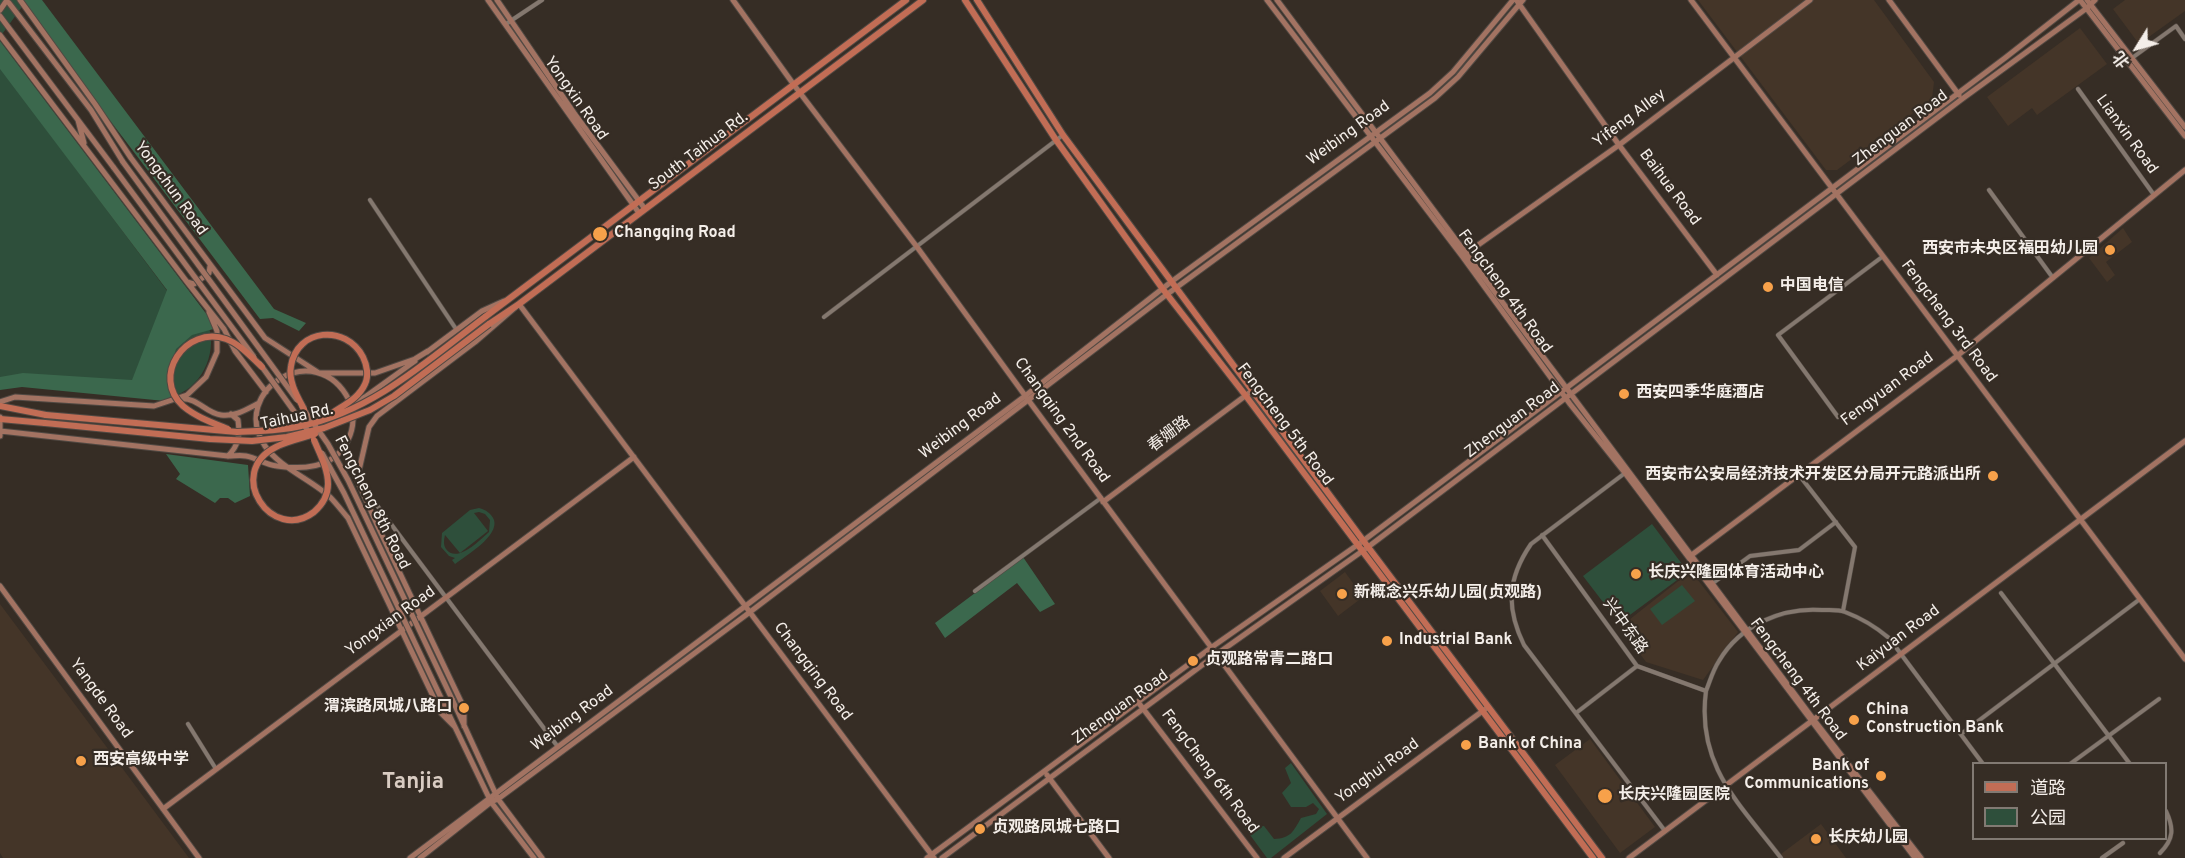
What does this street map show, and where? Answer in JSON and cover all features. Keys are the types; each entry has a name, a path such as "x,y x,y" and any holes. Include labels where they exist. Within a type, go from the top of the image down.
{"main road":[{"name":"South Taihua Rd.","path":"485,317 906,0"},
{"name":"South Taihua Rd.","path":"489,324 519,304 923,0"},
{"name":"Fengcheng 5th Road","path":"965,0 1056,140 1167,295 1246,396 1356,545 1365,549 1602,858"},
{"name":"Fengcheng 5th Road","path":"977,0 1063,135 1364,541 1365,549"},
{"name":"Taihua Rd.","path":"0,406 46,415 237,432 268,431 324,420 353,409 383,393 485,317"},
{"name":"Taihua Rd.","path":"0,418 252,441 287,437 339,423 370,410 394,396 489,324"},
{"path":"304,409 294,390 291,377 294,358 300,347 314,337 327,333 341,336 354,344 362,354 367,365 366,382 357,397 338,408 324,420"},
{"path":"237,432 204,420 182,405 173,392 171,370 180,351 191,342 212,336 226,339 241,348 262,367"},
{"path":"314,440 325,469 328,485 325,498 308,516 299,519 279,517 265,509 253,491 255,470 262,457 276,447 327,431 339,423"},
{"name":"Fengcheng 5th Road","path":"1486,709 1593,858"}],"street":[{"name":"Yongchun Road","path":"20,0 131,158 265,338 319,373"},
{"name":"Yongxin Road","path":"488,0 509,23 645,209"},
{"name":"Yongxin Road","path":"497,0 509,23 639,213"},
{"path":"509,23 543,0"},
{"name":"Changqing 2nd Road","path":"733,0 1367,858"},
{"path":"1267,0 1372,134"},
{"path":"1277,0 1372,134"},
{"name":"Fengcheng 3rd Road","path":"1691,0 2185,659"},
{"name":"Yifeng Alley","path":"1464,255 1619,145 1810,0"},
{"path":"1888,0 1960,96"},
{"path":"2079,0 2090,3 2185,128"},
{"name":"Zhenguan Road","path":"942,858 1217,654 1365,549 1572,394 1836,194 2079,0"},
{"name":"Yongchun Road","path":"0,10 8,1 91,110 123,162"},
{"name":"Weibing Road","path":"410,858 750,612 1027,399 1162,288 1430,93 1453,72 1517,1"},
{"name":"Weibing Road","path":"560,749 746,606 1435,98 1458,77 1517,1"},
{"name":"Baihua Road","path":"1517,1 1619,145 1717,275"},
{"path":"2090,3 2185,136"},
{"name":"Zhenguan Road","path":"931,857 1212,647 1364,541 1832,188 2090,3"},
{"name":"Yongchun Road","path":"0,16 114,168"},
{"path":"2131,59 2176,26 2185,39"},
{"path":"0,35 187,282 207,305 224,329 235,351 266,392"},
{"name":"Lianxin Road","path":"2078,89 2154,195"},
{"path":"91,110 131,158"},
{"path":"78,119 84,146"},
{"name":"Fengcheng 4th Road","path":"1372,134 1572,394 1689,557 1713,583 1746,631"},
{"path":"824,317 1063,135"},
{"name":"Fengcheng 8th Road","path":"123,162 328,444 348,480 452,699 494,798 542,858"},
{"name":"Fengcheng 8th Road","path":"114,168 314,440 344,493 455,727 494,798 534,858"},
{"name":"Fengyuan Road","path":"1689,557 1957,356 2185,170"},
{"path":"1989,190 2053,278"},
{"path":"370,200 456,329"},
{"name":"Fengcheng 4th Road","path":"1464,255 1566,398 1746,631 1915,858"},
{"path":"1838,417 1778,335 1882,257"},
{"path":"187,282 194,284 209,273 210,266"},
{"path":"351,404 365,397 482,311 514,297"},
{"path":"519,304 475,342 376,416 369,427 357,478 560,749"},
{"name":"Changqing Road","path":"519,304 931,857"},
{"path":"0,402 15,397 154,406 187,395 206,377 217,352 217,331 207,305"},
{"path":"289,466 276,458 266,447 259,434 256,418 259,404 277,379 290,373 305,371 375,373 415,359 428,351"},
{"path":"0,418 0,434 247,456 275,466 305,468 320,465 334,458 345,447 351,434 353,419 351,404 344,391 333,380 319,373"},
{"name":"春姗路","path":"1102,500 1253,391"},
{"path":"169,401 184,398 197,401 220,415 238,414 259,404"},
{"path":"228,456 236,448 239,430 238,420 231,414"},
{"name":"Kaiyuan Road","path":"1633,857 2185,441"},
{"name":"Fengcheng 8th Road","path":"345,447 378,527 464,708 464,726"},
{"name":"Yongxian Road","path":"163,809 634,457"},
{"name":"Fengcheng 8th Road","path":"289,466 308,483 329,496 348,518 441,713 455,727"},
{"path":"1624,473 1531,544 1521,559 1513,584 1512,612 1524,645 1665,831"},
{"path":"1799,475 1855,547 1843,611"},
{"path":"975,591 1102,500"},
{"path":"1713,583 1750,556 1799,550 1836,522"},
{"path":"355,532 363,525 371,523 378,527"},
{"name":"兴中东路","path":"1542,535 1637,666 1706,691"},
{"name":"Yangde Road","path":"0,586 199,858"},
{"path":"2001,593 2128,762"},
{"path":"1961,734 2140,599"},
{"path":"1778,857 1725,787 1707,738 1704,706 1706,691 1719,661 1746,631 1763,621 1782,613 1812,609 1843,611 1876,627 1889,638 1982,762"},
{"path":"1576,713 1637,666"},
{"path":"2073,762 2159,699"},
{"name":"FengCheng 6th Road","path":"1138,702 1257,858"},
{"name":"Yonghui Road","path":"1284,858 1486,709"},
{"name":"Fengcheng 4th Road","path":"1813,721 1921,858"},
{"path":"188,724 216,769"},
{"path":"1044,772 1109,858"},
{"name":"Weibing Road","path":"420,858 494,798"},
{"path":"2160,853 2172,836 2172,824 2167,813"},
{"path":"2102,858 2123,843"}],"shaded area":[{"path":"1698,0 1874,0 1934,82 1932,99 1837,170 1826,170"},
{"path":"2125,0 2185,0 2185,11 2139,44 2113,9"},
{"path":"2080,28 2107,64 2037,115 2032,108 2008,126 1987,97"},
{"name":"西安市未央区福田幼儿园","path":"2123,228 2132,242 2106,262 2115,275 2107,282 2089,258"},
{"path":"1691,571 1738,632 1703,680 1646,662 1620,627"},
{"name":"新概念兴乐幼儿园(贞观路)","path":"1345,572 1363,597 1338,616 1320,591"},
{"name":"西安高级中学","path":"0,604 189,858 3,858 0,853"},
{"name":"长庆兴隆园医院","path":"1590,739 1655,827 1620,853 1555,765"},
{"name":"长庆幼儿园","path":"1821,824 1846,858 1783,858 1781,854"}],"green space":[{"path":"0,0 27,0 0,37"},
{"path":"19,0 42,0 274,309 306,323 299,331 273,318 260,319"},
{"path":"0,41 217,328 192,335 176,349 168,375 175,397 165,401 22,387 0,390 0,377 23,373 132,380 167,290 0,69"},
{"path":"0,67 168,292 131,384 0,379"},
{"path":"191,294 204,314 209,327 211,349 208,359 204,370 191,387 171,397 153,400 189,295"},
{"path":"166,454 248,465 250,496 235,503 228,498 220,498 215,503 176,479 180,474"},
{"path":"479,508 488,512 494,520 494,526 481,545 455,564 452,560 455,558 449,556 441,547 442,533 470,510","holes":["474,513 485,514 490,520 489,532 460,553 488,531","445,535 460,553 456,554 446,549"]},
{"name":"长庆兴隆园体育活动中心","path":"1652,524 1688,572 1619,623 1583,576"},
{"path":"1023,557 1055,604 1040,612 1017,583 945,638 935,623"},
{"path":"1682,585 1695,601 1662,625 1650,609"},
{"path":"1291,763 1327,814 1271,858 1267,858 1239,820 1243,818 1250,827 1264,826 1274,839 1291,833 1301,818 1316,814 1319,809 1313,803 1306,807 1291,807 1282,793 1291,783 1285,768"}],"place":[{"name":"Changqing Road","path":"600,234"},
{"name":"西安市未央区福田幼儿园","path":"2110,250"},
{"name":"中国电信","path":"1768,287"},
{"name":"西安四季华庭酒店","path":"1624,394"},
{"name":"西安市公安局经济技术开发区分局开元路派出所","path":"1993,476"},
{"name":"长庆兴隆园体育活动中心","path":"1636,574"},
{"name":"新概念兴乐幼儿园(贞观路)","path":"1342,594"},
{"name":"Industrial Bank","path":"1387,641"},
{"name":"贞观路常青二路口","path":"1193,661"},
{"name":"渭滨路凤城八路口","path":"464,708"},
{"name":"China Construction Bank","path":"1854,720"},
{"name":"Bank of China","path":"1466,745"},
{"name":"西安高级中学","path":"81,761"},
{"name":"Bank of Communications","path":"1881,776"},
{"name":"长庆兴隆园医院","path":"1605,796"},
{"name":"贞观路凤城七路口","path":"980,829"},
{"name":"长庆幼儿园","path":"1816,839"}],"district":[{"name":"Tanjia","path":"413,784"}]}
